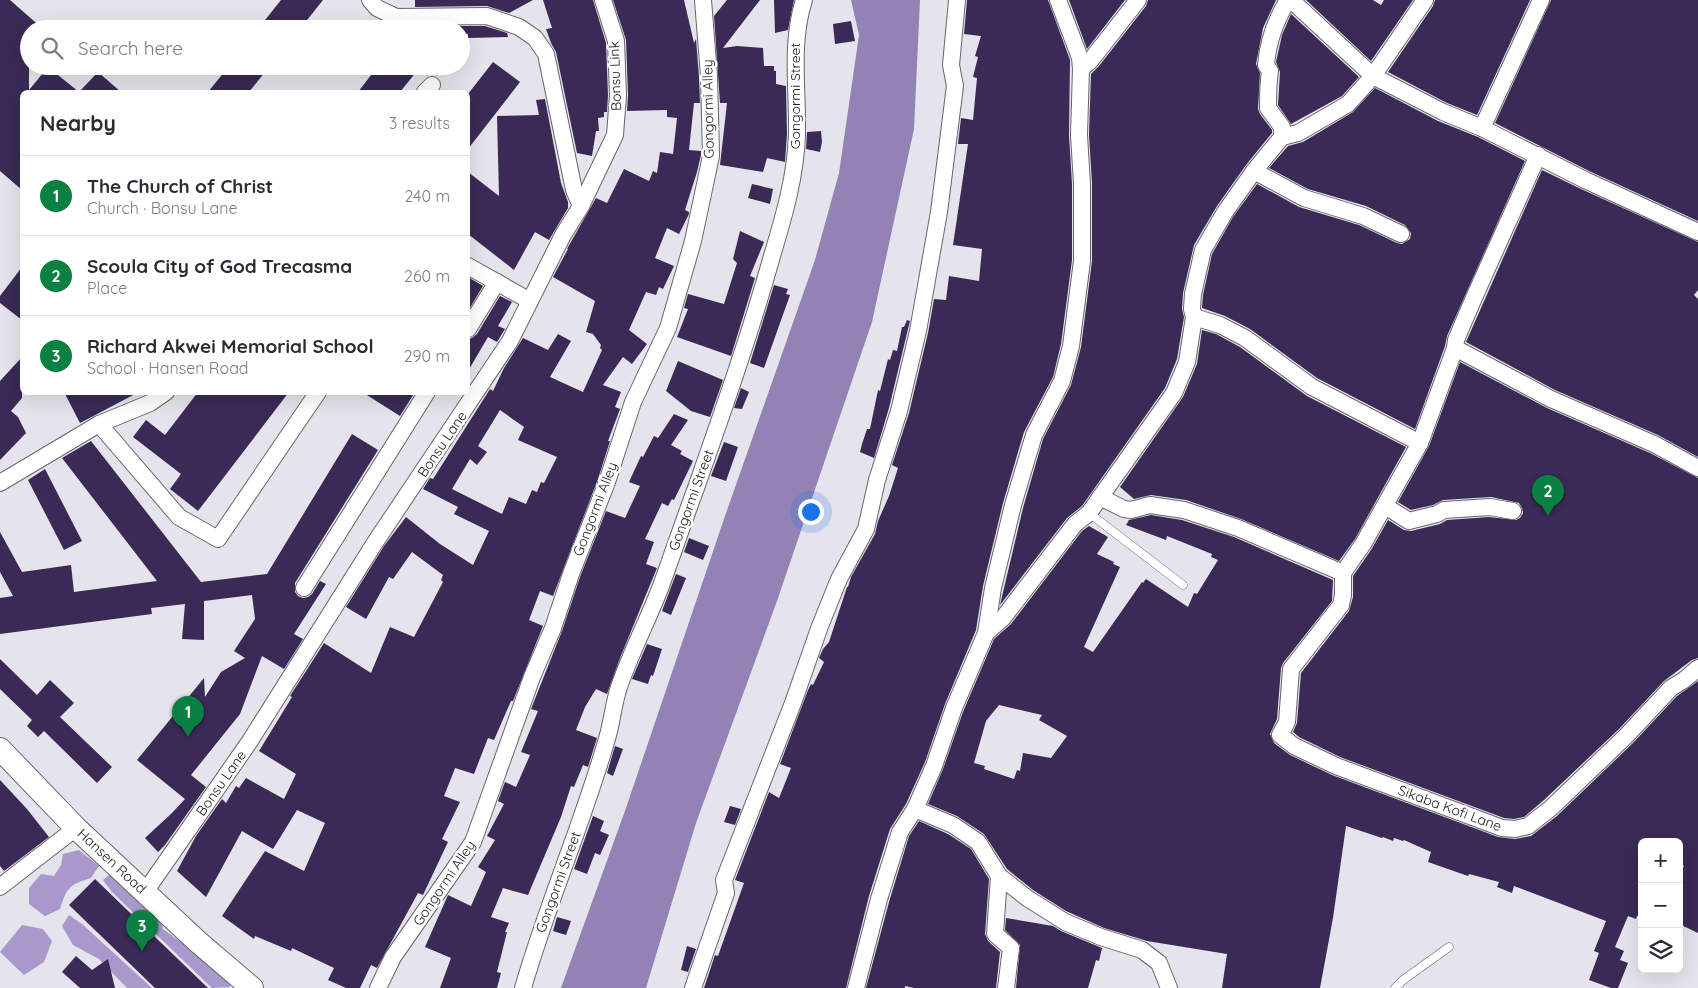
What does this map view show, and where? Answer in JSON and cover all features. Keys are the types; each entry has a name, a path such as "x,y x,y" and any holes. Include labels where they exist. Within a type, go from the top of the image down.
{"street":[{"path":"370,0 377,8 396,17 487,16 519,27 535,38 546,54 574,190 581,206"},
{"name":"Bonsu Link","path":"581,206 614,135 618,95 616,41 603,0"},
{"name":"Gongormi Alley","path":"378,988 393,957 473,842 532,677 553,628 571,574 607,482 633,402 668,328 693,241 711,156 709,76 703,0"},
{"name":"Gongormi Street","path":"523,988 538,937 570,852 607,741 618,688 660,587 700,477 744,348 772,256 792,184 797,136 795,40 804,0"},
{"path":"693,988 726,893 724,880 784,729 820,626 839,579 866,529 877,480 899,411 918,331 940,212 955,86 951,65 957,0"},
{"path":"856,988 900,832 915,809 934,766 954,708 986,633 993,588 1013,505 1034,435 1062,381 1070,346 1082,260 1082,184 1079,135 1082,69 1080,58 1058,0"},
{"path":"1082,69 1138,0"},
{"path":"1282,137 1282,127 1268,108 1267,90 1270,71 1266,65 1268,43 1279,14 1289,0 1373,76 1443,112 1482,128 1585,180 1698,232"},
{"path":"986,633 1003,618 1075,524 1089,513 1174,393 1187,362 1194,317 1192,309 1193,294 1203,250 1225,212 1254,171 1282,137 1298,133 1348,104 1373,76 1425,0"},
{"path":"1482,128 1535,2"},
{"path":"1100,497 1124,509 1131,510 1150,505 1184,510 1238,528 1343,573 1363,544 1420,443 1455,348 1456,340 1478,286 1500,243 1538,155"},
{"path":"1254,171 1304,198 1363,216 1401,234"},
{"name":"Bonsu Lane","path":"145,892 250,742 376,541 510,341 581,206"},
{"path":"470,267 530,301"},
{"path":"470,326 497,282"},
{"path":"1194,317 1220,325 1245,338 1312,387 1420,443"},
{"path":"1455,348 1551,399 1654,444 1698,468"},
{"path":"0,483 98,424 150,403 162,395"},
{"path":"98,424 179,517 218,538 316,395"},
{"path":"304,588 425,395"},
{"path":"1385,506 1409,521 1444,510 1490,508 1513,512"},
{"name":"Sikaba Kofi Lane","path":"1343,573 1341,605 1291,669 1288,715 1280,734 1294,746 1336,766 1502,828 1515,829 1528,826 1551,808 1626,736 1671,688 1698,668"},
{"name":"Hansen Road","path":"0,749 76,828 252,988"},
{"path":"915,809 953,824 978,842 999,876 1027,898 1064,922 1101,937 1142,950 1159,963 1169,988"},
{"path":"0,887 76,828"},
{"path":"999,876 995,934 1011,948 1006,988"}],"lane":[{"path":"1089,513 1183,585"},
{"path":"1395,988 1403,980 1449,947"}],"shaded area":[{"path":"851,0 920,0 914,129 872,322 777,601 696,823 646,988 561,988 626,808 725,516 815,260 839,173 859,35"},
{"path":"79,850 99,866 91,878 73,885 67,891 60,909 45,916 29,904 29,888 41,874 54,876 61,865 63,854"},
{"path":"109,875 120,881 161,915 163,929 230,978 230,987 212,988 112,892 103,880"},
{"path":"69,915 82,924 152,988 127,988 99,959 73,945 62,926"},
{"path":"22,925 43,929 52,941 44,962 24,975 0,952"}],"building":[{"path":"0,0 10,0 33,20 20,20 20,75 29,75 29,90 20,90 20,188 0,171"},
{"path":"281,0 323,0 307,20 265,20"},
{"path":"415,0 533,0 509,13 487,6 415,7"},
{"path":"543,0 593,0 606,43 608,95 607,112 604,112 604,117 598,118 599,131 596,131 592,156 577,153 556,52 546,29 552,28"},
{"path":"613,0 684,0 694,43 696,39 700,103 694,103 689,150 701,151 701,155 685,210 689,214 679,234 667,228 655,258 674,266 663,289 659,287 656,295 646,292 629,330 647,344 632,364 623,357 603,385 621,392 615,407 620,409 608,441 610,441 598,479 553,596 540,591 529,620 543,626 513,701 511,701 494,740 488,738 474,774 455,768 444,796 460,802 442,839 448,842 423,895 418,893 377,968 371,965 360,988 346,988 328,980 334,968 292,948 291,951 255,936 254,939 222,916 265,851 304,871 325,823 297,810 273,849 242,831 206,897 177,871 196,836 222,799 226,803 236,786 239,788 246,778 284,799 296,774 259,751 292,697 290,696 324,643 371,673 390,627 414,637 443,582 441,580 443,575 412,552 393,579 389,577 366,619 346,607 384,546 406,517 440,544 473,565 489,531 454,514 458,507 423,489 430,478 433,479 490,389 493,391 504,368 523,338 548,350 558,334 571,341 550,377 583,392 602,350 600,348 601,345 593,334 586,332 595,301 553,277 596,198 607,203 624,169 649,181 653,171 657,173 660,152 673,154 677,118 667,117 667,110 627,111 626,40","holes":["500,410 524,427 518,440 557,457 544,483 541,482 537,492 532,490 526,504 509,497 502,514 452,489 470,459 477,465 487,452 478,446"]},
{"path":"727,0 760,0 723,48 737,46 763,48 764,66 774,66 776,84 786,86 787,134 785,162 767,158 763,172 720,165 727,103 720,103 714,16"},
{"path":"774,0 794,0 788,30 775,33"},
{"path":"967,0 1048,0 1070,60 1069,135 1072,184 1072,260 1061,344 1053,377 1024,432 1003,503 983,586 976,630 945,704 925,762 906,804 890,829 869,896 846,988 704,988 715,955 718,956 744,883 735,880 769,792 779,798 791,768 780,764 808,690 811,684 813,685 824,662 819,658 829,642 851,577 875,534 878,521 889,496 898,468 892,465 909,413 934,299 946,300 949,276 979,281 982,249 953,245 968,144 958,144 961,118 973,120 977,78 973,77 978,57 975,56 981,36 964,34"},
{"path":"1069,0 1125,0 1087,49"},
{"path":"1148,0 1276,0 1263,28 1256,64 1260,73 1258,109 1272,130 1272,133 1246,165 1217,206 1194,245 1183,293 1182,309 1184,317 1177,359 1165,388 1082,506 1067,518 1000,605 1023,508 1043,439 1071,385 1081,347 1092,261 1092,183 1089,135 1091,74 1146,6"},
{"path":"1306,0 1373,0 1381,5 1384,0 1413,0 1371,61"},
{"path":"1435,0 1530,0 1477,115 1447,103 1388,72 1433,6"},
{"path":"1551,0 1698,0 1698,221 1589,171 1495,123"},
{"path":"1291,14 1359,77 1342,96 1291,124 1278,105 1280,72 1276,62 1282,35"},
{"path":"851,21 855,41 835,44 833,24"},
{"path":"470,26 485,26 507,33 508,37 470,38"},
{"path":"493,62 520,82 470,146 470,91"},
{"path":"41,75 58,75 77,90 29,90"},
{"path":"95,75 101,75 119,90 81,90"},
{"path":"222,75 263,75 251,90 210,90"},
{"path":"371,75 414,75 402,90 360,90"},
{"path":"1375,88 1438,121 1478,137 1525,161 1447,336 1415,429 1317,378 1250,329 1225,316 1202,308 1212,254 1233,217 1257,184 1299,207 1359,225 1397,243 1402,244 1410,239 1411,233 1405,225 1366,206 1308,189 1269,168 1288,146 1303,142 1353,112"},
{"path":"545,99 561,183 568,202 568,208 549,240 535,232 514,270 470,236 470,174 499,196 497,116 539,115 536,100"},
{"path":"821,131 822,142 820,152 806,149 807,132"},
{"path":"1542,170 1698,242 1698,290 1694,295 1698,299 1698,457 1658,435 1555,390 1466,342"},
{"path":"752,184 773,189 770,204 748,198"},
{"path":"740,231 764,242 750,276 755,278 731,356 677,337 688,309 684,308 688,294 724,304 737,263 733,259"},
{"path":"20,270 20,318 0,303 0,296"},
{"path":"470,278 483,286 470,308"},
{"path":"774,285 788,289 786,294 790,295 764,368 750,363"},
{"path":"500,296 512,302 498,326 505,329 497,342 488,337 470,368 470,338 477,334"},
{"path":"907,320 910,321 889,408 874,458 860,452 867,429 870,429 878,390 880,391 888,359 890,360 893,350 897,351 902,327 904,327"},
{"path":"1202,330 1216,334 1240,347 1307,396 1406,447 1355,539 1339,561 1241,519 1186,500 1151,495 1134,499 1120,487 1183,397 1197,364"},
{"path":"20,359 20,395 22,395 22,398 11,411 18,417 26,433 0,460 0,381"},
{"path":"678,361 723,380 710,417 691,411 666,391"},
{"path":"1460,362 1547,408 1650,453 1698,478 1698,658 1692,660 1664,681 1619,729 1544,800 1524,817 1514,819 1504,818 1340,757 1299,737 1293,732 1297,723 1301,673 1349,611 1353,597 1353,576 1388,520 1404,530 1411,531 1440,524 1447,520 1489,517 1516,520 1523,513 1519,503 1491,497 1443,500 1433,505 1411,510 1398,502 1429,446"},
{"path":"741,388 749,392 742,409 734,408"},
{"path":"66,395 133,395 80,423"},
{"path":"196,395 287,395 198,511 170,489 181,474 133,437 146,420 165,435"},
{"path":"367,395 413,395 400,416"},
{"path":"674,414 688,420 671,445 682,451 680,454 693,461 674,500 672,499 668,506 662,503 645,539 654,542 646,564 657,568 607,694 596,689 585,707 576,730 597,738 588,767 583,765 574,787 571,786 561,817 528,895 503,888 491,917 509,923 505,932 507,932 497,972 501,973 497,988 440,988 451,958 425,947 448,895 471,906 486,872 478,867 495,840 487,836 504,804 498,801 505,782 516,787 530,755 521,752 538,711 531,709 606,511 625,518 640,486 629,482 641,456 643,457 654,436 658,438"},
{"path":"352,434 378,450 295,583 295,592 303,598 312,594 320,581 326,584 294,634 303,639 284,669 262,656 240,714 191,775 206,787 158,852 145,838 185,799 137,760 204,678 205,697 221,672 245,658 234,651 255,619 252,595 204,601 204,640 182,639 185,604 151,608 152,614 0,634 0,598 13,596 0,572 0,532 22,572 71,565 74,592 157,581 62,458 91,441 201,582 267,574"},
{"path":"724,442 738,447 726,481 711,476"},
{"path":"45,469 82,541 64,550 28,480"},
{"path":"1151,515 1182,520 1234,537 1333,580 1332,601 1281,668 1277,719 1270,734 1274,743 1290,755 1332,775 1498,837 1515,839 1531,836 1557,816 1633,743 1677,696 1698,681 1698,933 1683,926 1683,838 1638,838 1638,916 1636,919 1628,916 1615,947 1624,951 1620,960 1628,963 1618,988 1611,988 1589,980 1599,953 1594,951 1606,921 1514,886 1512,893 1497,887 1499,882 1469,874 1468,876 1428,862 1431,852 1404,840 1394,838 1393,841 1346,826 1333,918 1320,988 1222,988 1227,954 1147,941 1104,928 1066,911 1033,890 1007,869 984,834 957,816 928,804 943,769 963,712 994,639 1011,624 1082,531 1089,526 1108,537 1097,554 1120,567 1084,647 1093,652 1146,579 1188,607 1194,593 1197,594 1218,560 1211,557 1212,554 1167,536 1166,540 1126,525 1129,520","holes":["999,705 1042,715 1039,720 1067,736 1051,758 1023,753 1020,771 1017,770 1014,779 984,769 985,766 974,763 986,721"]},
{"path":"689,538 709,546 703,560 684,552"},
{"path":"676,574 686,578 671,615 662,611"},
{"path":"647,644 662,649 653,676 651,675 648,684 632,679"},
{"path":"0,659 37,695 50,680 74,703 60,717 112,767 97,783 44,731 38,737 27,726 32,720 0,689"},
{"path":"615,746 623,749 613,776 607,773"},
{"path":"0,780 27,809 49,837 4,871 0,866"},
{"path":"730,806 741,809 735,825 724,822"},
{"path":"593,816 604,821 600,831 609,835 600,855 595,853 587,874 574,869"},
{"path":"919,821 948,834 971,849 989,879 985,934 988,941 1000,952 996,988 914,988 905,986 905,988 866,988 909,836"},
{"path":"95,879 208,988 155,988 69,905"},
{"path":"557,917 571,921 566,935 553,931"},
{"path":"1006,918 1053,926 1102,948 1099,961 1096,960 1088,988 1016,988 1020,945 1005,930"},
{"path":"687,946 696,949 688,972 681,970"},
{"path":"76,956 92,970 108,959 115,988 80,988 62,972"}],"place":[{"name":"Scoula City of God Trecasma","path":"1548,516"},
{"name":"The Church of Christ","path":"188,737"},
{"name":"Richard Akwei Memorial School","path":"142,951"}]}
